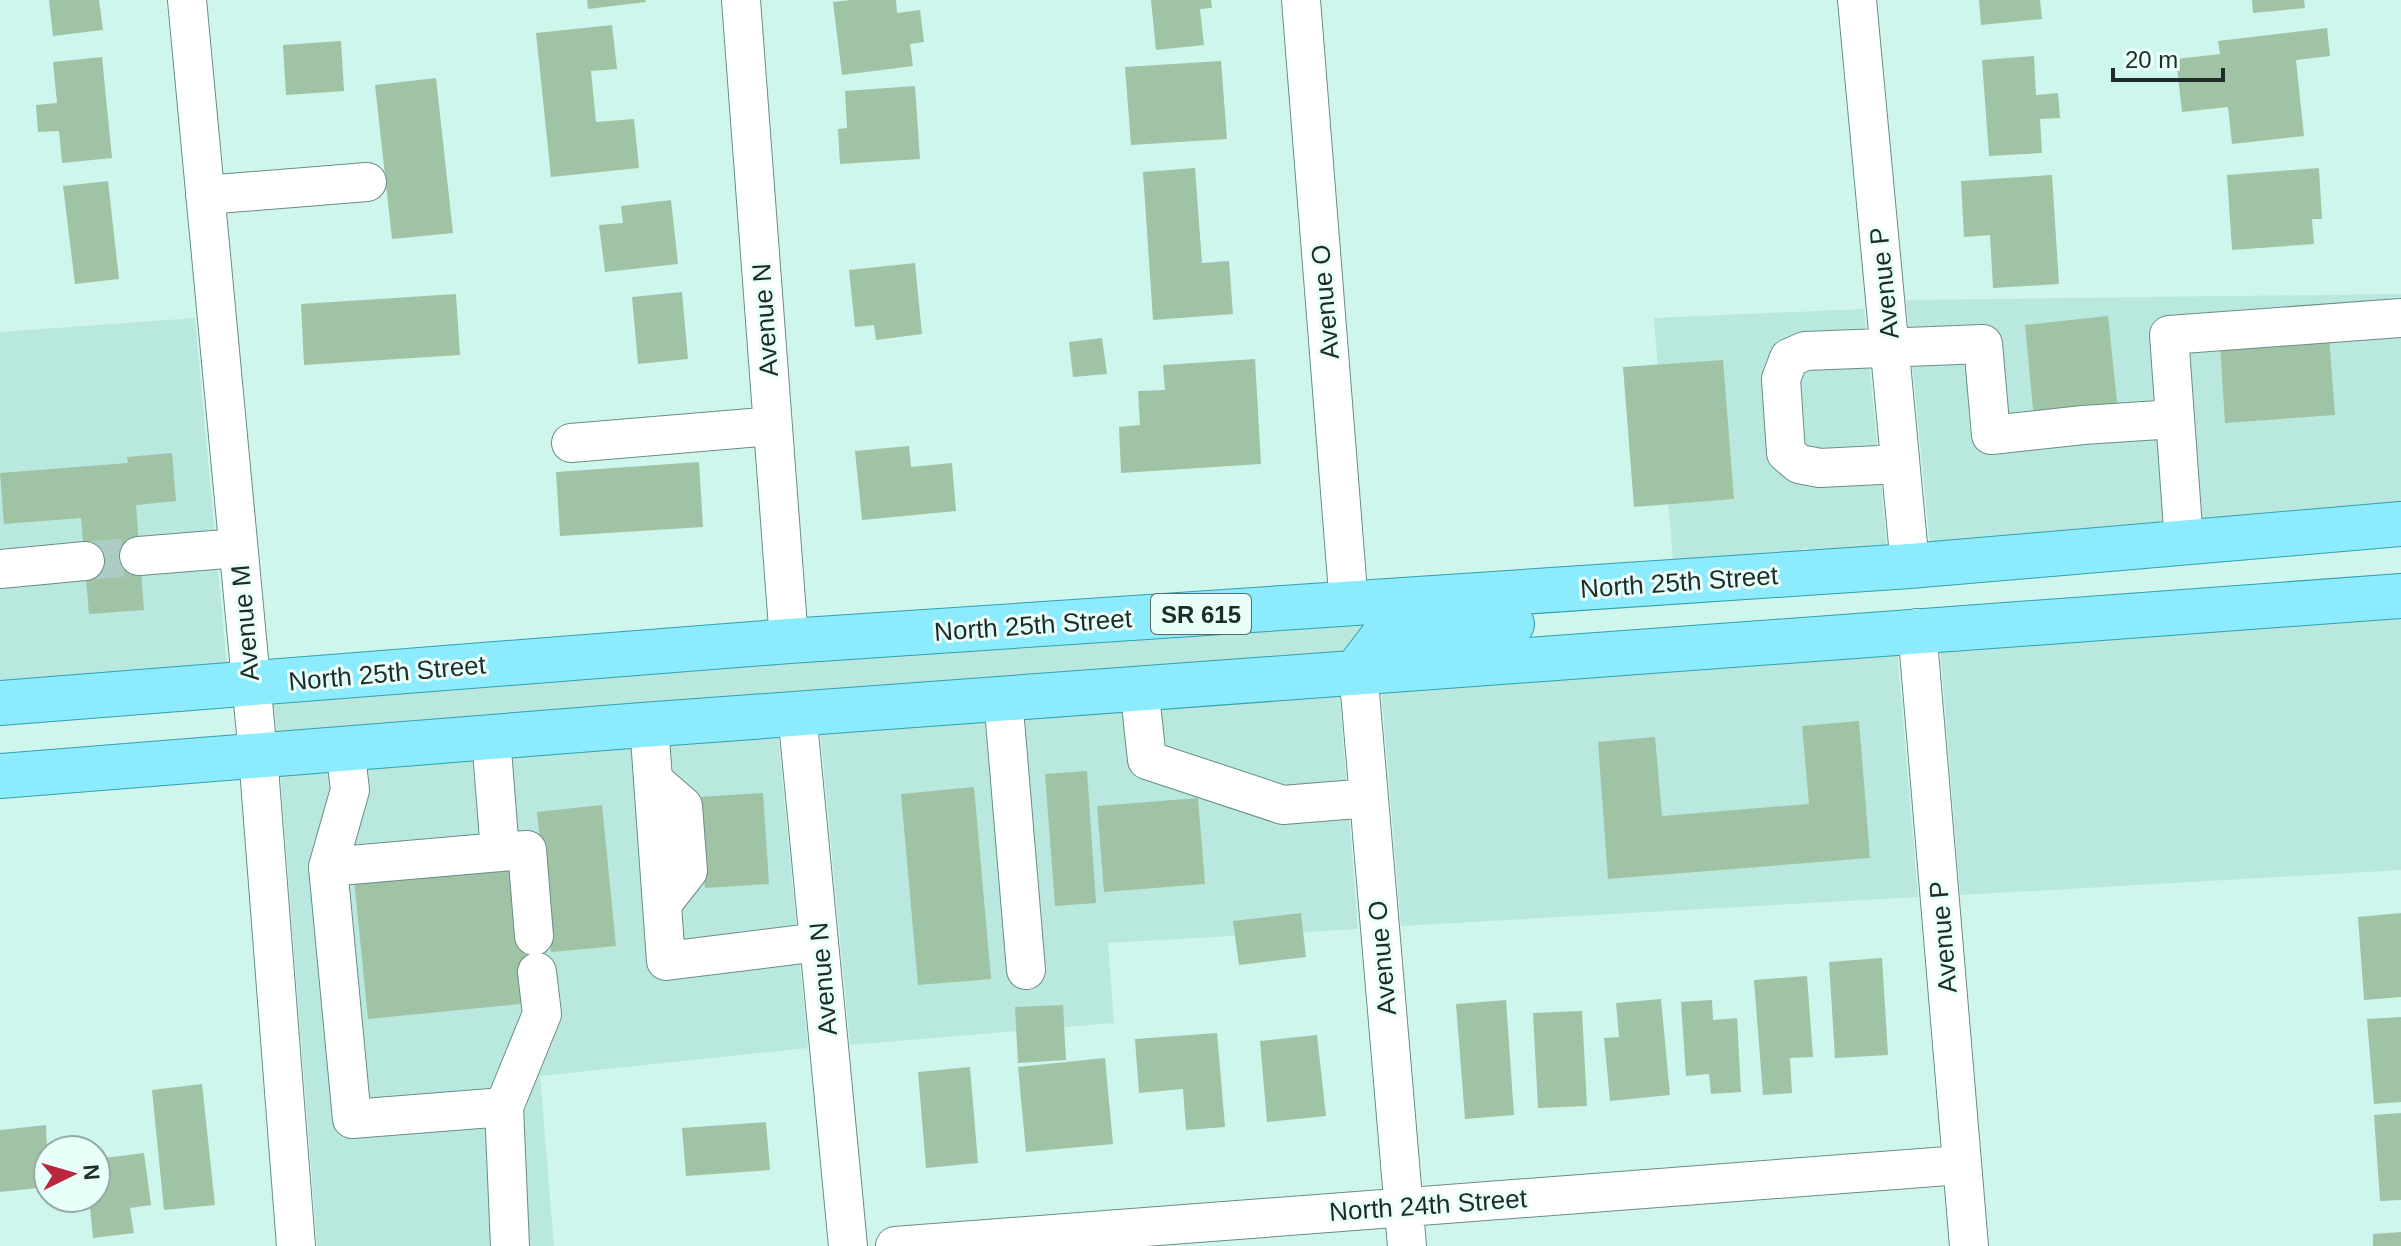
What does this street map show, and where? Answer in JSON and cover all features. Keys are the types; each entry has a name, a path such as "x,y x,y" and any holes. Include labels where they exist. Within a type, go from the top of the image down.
{"main road":[{"name":"North 25th Street","path":"0,703 789,641 1910,566 2401,524"},
{"path":"1358,669 1381,639 1415,631 1749,606 1801,574"},
{"path":"0,776 1358,669 2401,596"}],"street":[{"name":"Avenue M","path":"187,0 258,755 296,1246"},
{"name":"Avenue N","path":"741,0 789,641"},
{"name":"Avenue O","path":"1301,0 1349,605"},
{"name":"Avenue P","path":"1857,0 1910,566"},
{"path":"205,195 367,182"},
{"path":"2184,542 2169,335 2401,318"},
{"path":"1900,464 1820,468 1799,464 1786,453 1781,379 1789,358 1805,351 1983,344 1991,435 2175,419"},
{"path":"571,443 773,426"},
{"path":"139,556 238,548"},
{"path":"0,569 85,561"},
{"name":"Avenue P","path":"1917,628 1969,1246"},
{"name":"Avenue O","path":"1358,669 1407,1246"},
{"path":"1139,686 1147,760 1283,805 1369,798"},
{"path":"1003,697 1026,970"},
{"name":"Avenue N","path":"797,712 848,1246"},
{"path":"649,724 666,961 819,942"},
{"path":"491,737 500,852"},
{"path":"345,748 350,790 328,867 352,1119 504,1107"},
{"path":"328,867 527,850 542,1014 504,1107 510,1246"},
{"name":"North 24th Street","path":"895,1246 1961,1165"}],"shaded area":[{"path":"2401,294 2401,505 1930,545 1906,300"},
{"path":"1864,309 1887,548 1811,554 1806,547 1794,555 1673,563 1654,318"},
{"path":"195,318 227,667 0,684 0,332"},
{"path":"2401,616 2401,870 1960,895 1940,646"},
{"path":"1374,622 1347,651 277,734 273,702 790,660"},
{"path":"1897,649 1918,897 1401,926 1381,687"},
{"path":"1339,690 1358,929 1108,943 1114,1023 850,1045 820,730"},
{"path":"778,733 808,1048 540,1076 554,1246 317,1246 280,772"}],"building":[{"path":"49,0 99,0 103,30 53,36"},
{"path":"587,0 645,0 646,2 588,9"},
{"path":"896,0 897,13 920,10 924,42 910,44 913,66 842,75 833,2"},
{"path":"1151,0 1211,0 1212,8 1200,9 1204,45 1156,50"},
{"path":"1979,0 2040,0 2042,19 1981,25"},
{"path":"2252,0 2304,0 2305,8 2253,13"},
{"path":"612,25 617,69 591,71 596,122 634,119 639,168 551,177 536,33"},
{"path":"2327,28 2330,56 2296,60 2304,136 2232,144 2228,107 2182,112 2176,59 2220,54 2218,41"},
{"path":"341,41 344,91 286,95 283,45"},
{"path":"2034,56 2036,95 2058,93 2060,118 2040,119 2042,153 1989,156 1982,60"},
{"path":"102,57 112,158 62,163 59,131 38,132 36,105 57,103 53,62"},
{"path":"1221,61 1227,139 1131,145 1125,67"},
{"path":"436,78 453,233 392,239 375,85"},
{"path":"915,86 920,159 840,164 838,129 847,128 845,91"},
{"path":"1195,168 1202,263 1229,261 1233,314 1153,320 1143,172"},
{"path":"2319,168 2322,219 2312,219 2314,244 2232,250 2227,175"},
{"path":"2052,175 2059,284 1993,288 1990,235 1964,237 1961,181"},
{"path":"108,181 119,279 75,284 63,186"},
{"path":"671,200 678,264 605,272 599,225 623,223 621,206"},
{"path":"915,263 922,334 876,340 874,325 855,327 849,270"},
{"path":"682,292 688,359 638,364 632,297"},
{"path":"456,294 460,355 304,365 301,304"},
{"path":"2108,316 2118,411 2034,419 2025,325"},
{"path":"2329,336 2335,415 2225,423 2220,344"},
{"path":"1102,338 1107,374 1073,377 1069,342"},
{"path":"1255,359 1261,464 1121,473 1119,427 1140,425 1138,391 1165,390 1163,365"},
{"path":"1723,360 1734,499 1634,507 1623,367"},
{"path":"909,446 911,467 952,463 956,511 862,520 855,451"},
{"path":"172,453 176,501 136,505 144,610 89,614 81,518 4,524 0,473 128,463 127,457"},
{"path":"699,462 703,527 560,536 556,472"},
{"path":"1859,721 1870,858 1608,879 1598,742 1655,737 1662,816 1809,804 1802,726"},
{"path":"1087,771 1096,903 1055,906 1045,774"},
{"path":"974,787 991,979 918,985 901,794"},
{"path":"763,793 769,884 705,888 699,797"},
{"path":"1198,798 1205,884 1104,892 1097,806"},
{"path":"602,805 616,946 551,952 537,812"},
{"path":"516,862 530,1003 368,1019 354,879"},
{"path":"1301,913 1306,957 1239,965 1233,921"},
{"path":"2401,913 2401,997 2364,1000 2358,917"},
{"path":"1882,958 1888,1055 1835,1058 1829,962"},
{"path":"1807,976 1813,1057 1790,1058 1792,1093 1763,1095 1754,980"},
{"path":"1661,999 1670,1095 1610,1101 1604,1038 1619,1037 1616,1003"},
{"path":"1506,1000 1514,1115 1465,1119 1456,1004"},
{"path":"1712,1000 1713,1020 1737,1018 1741,1092 1711,1094 1709,1074 1686,1076 1681,1002"},
{"path":"1063,1005 1066,1060 1018,1063 1015,1007"},
{"path":"1582,1011 1587,1106 1538,1108 1533,1013"},
{"path":"2401,1017 2401,1102 2374,1104 2367,1019"},
{"path":"1217,1033 1225,1127 1186,1130 1183,1089 1139,1093 1135,1039"},
{"path":"1317,1035 1326,1116 1267,1122 1260,1041"},
{"path":"1105,1058 1113,1144 1026,1152 1018,1067"},
{"path":"970,1067 978,1163 926,1168 918,1072"},
{"path":"202,1084 215,1205 164,1210 152,1090"},
{"path":"2401,1113 2401,1200 2380,1201 2374,1115"},
{"path":"766,1122 770,1170 686,1176 682,1128"},
{"path":"46,1125 46,1134 32,1134 32,1189 0,1192 0,1130"},
{"path":"144,1153 151,1205 130,1208 134,1233 93,1238 91,1214 112,1214 112,1157"},
{"path":"2401,1232 2401,1246 2373,1246 2373,1234"}],"tunnel":[{"path":"85,561 139,556"}]}
